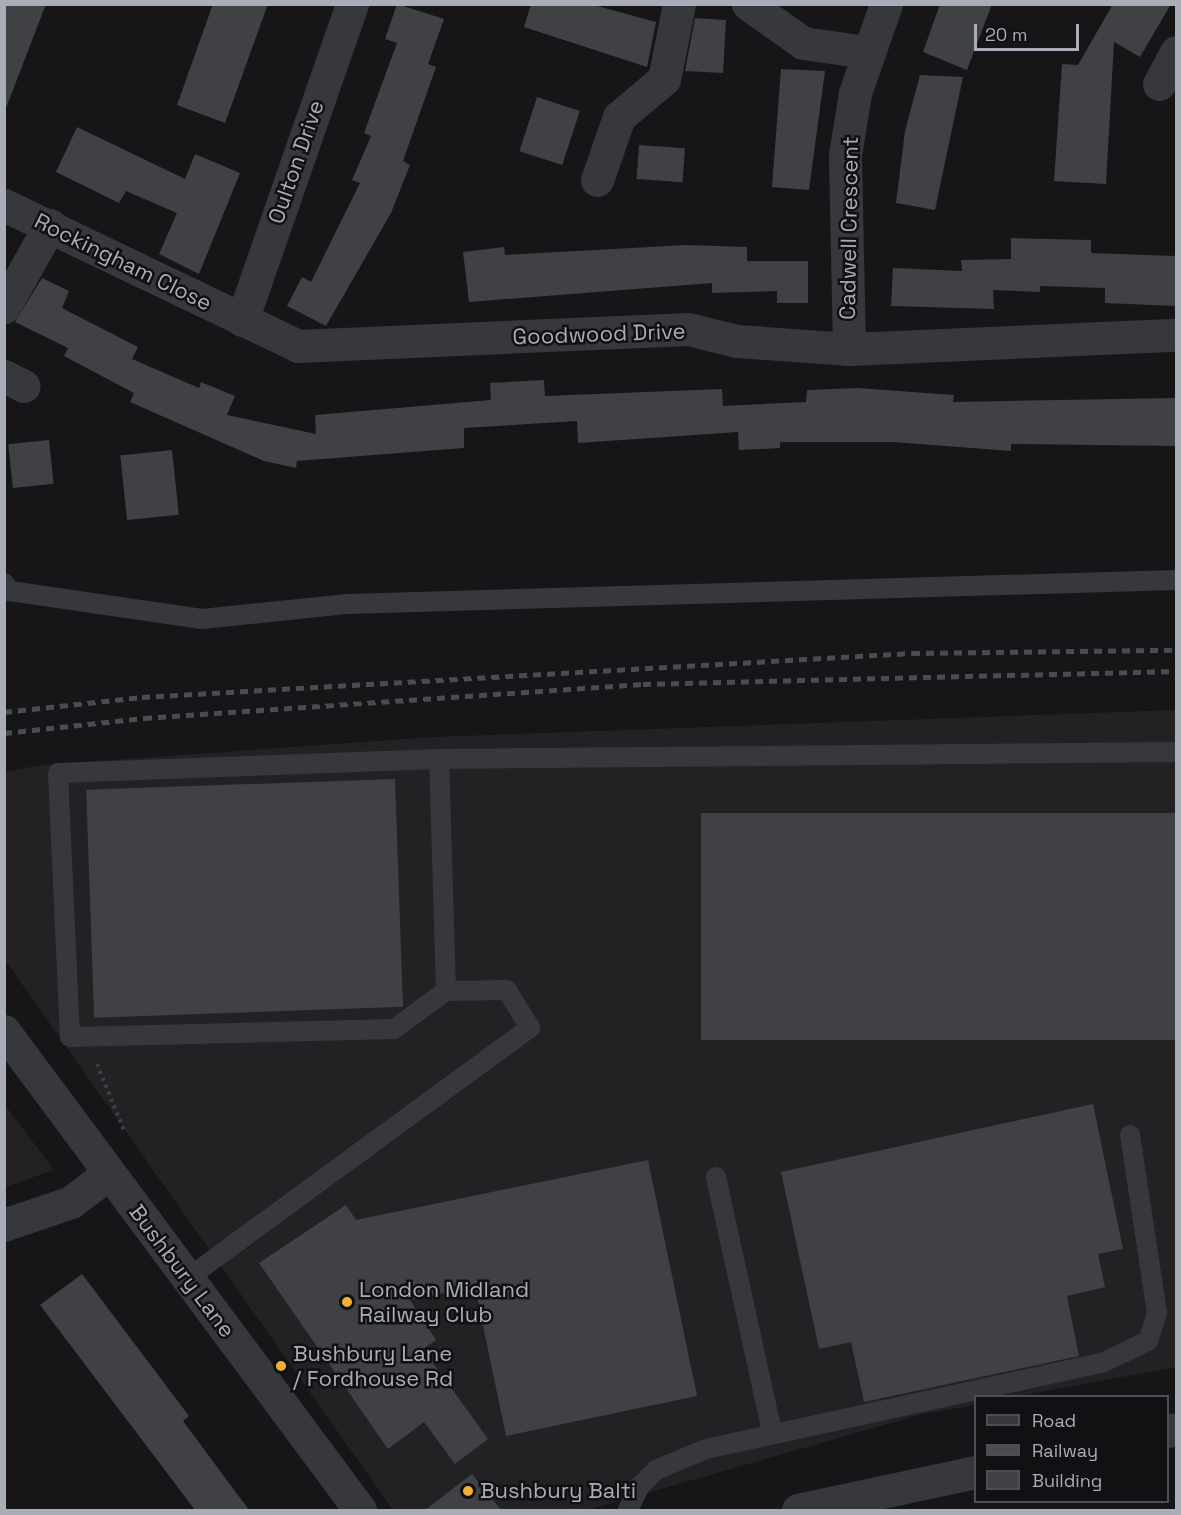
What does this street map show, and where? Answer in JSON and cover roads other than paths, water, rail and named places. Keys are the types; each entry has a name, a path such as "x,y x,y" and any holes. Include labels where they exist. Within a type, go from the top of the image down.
{"street":[{"name":"Oulton Drive","path":"242,320 352,4"},
{"path":"597,180 619,117 664,79 679,4"},
{"path":"748,4 803,43 866,52"},
{"name":"Cadwell Crescent","path":"849,349 845,155 866,52 886,4"},
{"path":"1159,84 1176,52"},
{"name":"Rockingham Close","path":"4,205 50,225 242,320"},
{"path":"4,307 50,225"},
{"name":"Goodwood Drive","path":"242,320 298,346 688,329 737,341 849,349 1176,335"},
{"name":"Bushbury Lane","path":"4,1031 108,1174 360,1510"},
{"path":"4,1225 71,1202 108,1174"},
{"path":"798,1510 974,1472"}],"lane":[{"path":"4,583 10,591 202,619 348,604 1176,580"},
{"path":"188,1278 531,1028 507,990 446,991 394,1029 70,1037 58,773 439,759 1176,752"},
{"path":"439,759 446,991"},
{"path":"628,1510 639,1487 664,1466 772,1431 1102,1363 1148,1341 1157,1314 1130,1135"},
{"path":"716,1177 772,1431"}],"railway":[{"path":"4,712 142,697 912,653 1176,650"},
{"path":"4,733 144,718 643,684 1176,671"}],"place":[{"name":"London Midland Railway Club","path":"347,1302"},
{"name":"Bushbury Lane / Fordhouse Rd","path":"281,1366"},
{"name":"Bushbury Balti","path":"468,1491"}]}
